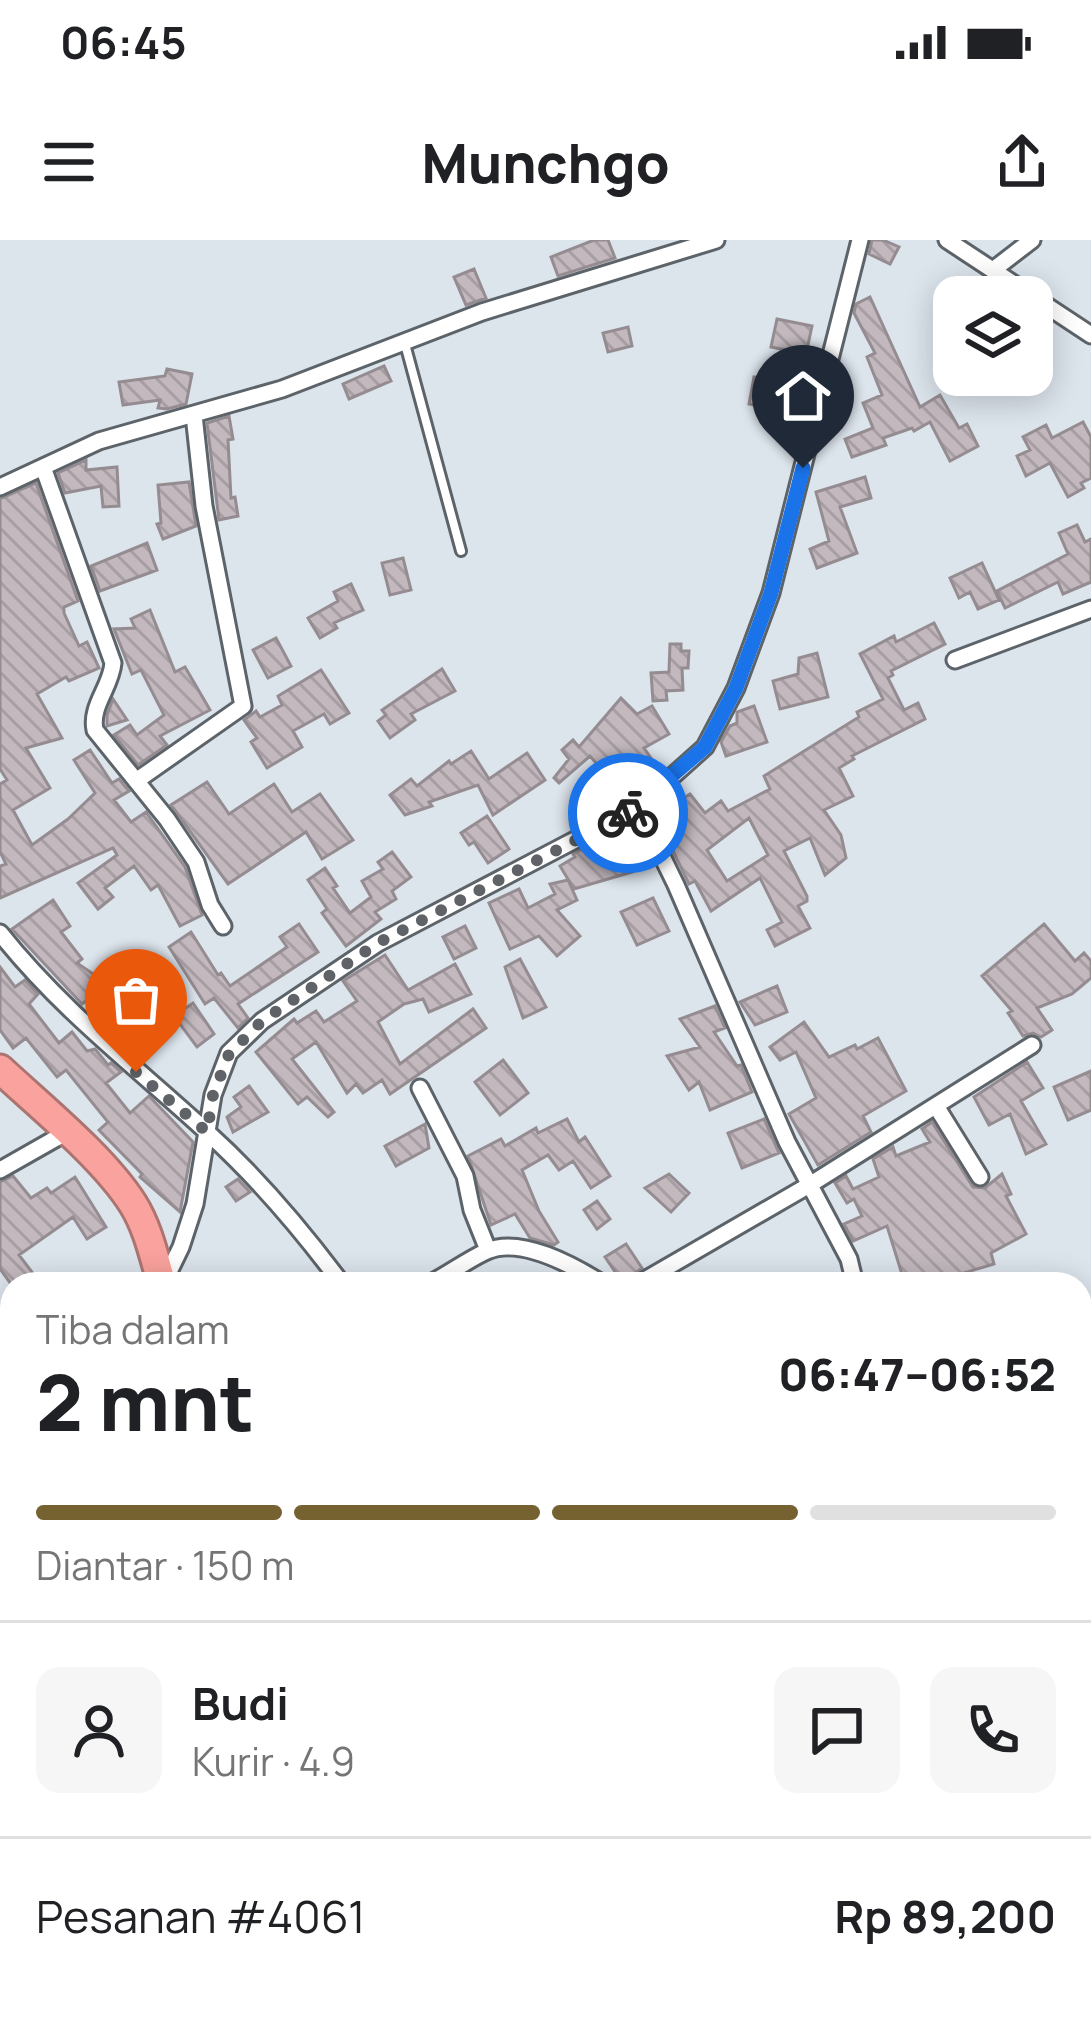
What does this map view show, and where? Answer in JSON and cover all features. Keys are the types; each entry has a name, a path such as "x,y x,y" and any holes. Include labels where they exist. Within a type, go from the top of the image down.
{"highway":[{"path":"0,1069 133,1204 158,1272"}],"street":[{"path":"0,487 99,441 282,389 482,312 716,240"},
{"path":"168,1272 195,1204 213,1095 229,1054 262,1021 378,943 638,807 705,747 736,688 771,593 860,240"},
{"path":"946,240 1091,335"},
{"path":"993,270 1032,240"},
{"path":"136,781 243,706 205,515 194,416"},
{"path":"43,467 113,663 93,724 196,862 210,905 223,926"},
{"path":"955,660 1091,609"},
{"path":"638,807 787,1142 852,1272"},
{"path":"0,933 64,1008 274,1197 333,1272"},
{"path":"659,1272 811,1184 1032,1045"},
{"path":"421,1088 465,1176 488,1250"},
{"path":"936,1106 980,1177"},
{"path":"0,1170 67,1132"},
{"path":"450,1272 488,1250 509,1245 578,1272"}],"lane":[{"path":"405,342 461,551"}],"building":[{"path":"594,240 608,240 615,258 558,276 551,257"},
{"path":"872,240 899,247 890,264 869,254"},
{"path":"474,269 486,298 466,305 454,277"},
{"path":"870,297 920,407 941,396 959,428 967,424 978,446 950,461 930,422 883,438 886,445 852,457 845,439 873,428 863,403 882,395 867,357 875,353 854,313 856,304"},
{"path":"777,319 812,326 806,354 771,347"},
{"path":"628,327 632,346 608,352 603,333"},
{"path":"384,366 391,381 349,399 343,384"},
{"path":"167,369 192,374 186,404 167,409 158,408 160,400 123,405 119,382 165,376"},
{"path":"754,377 780,381 775,408 749,404"},
{"path":"229,416 231,498 235,497 238,516 219,520 207,423"},
{"path":"1083,422 1091,437 1091,478 1081,483 1084,488 1068,497 1050,463 1026,476 1017,456 1030,450 1023,437 1046,425 1052,438"},
{"path":"86,460 86,470 117,467 119,506 103,507 101,486 65,493 58,473"},
{"path":"865,477 871,498 840,507 857,553 817,568 810,549 829,541 816,492"},
{"path":"189,482 196,526 163,539 157,524 161,523 158,485"},
{"path":"36,483 78,601 64,607 64,613 79,646 87,642 99,668 69,681 66,677 37,694 62,738 26,748 50,788 13,810 32,845 68,819 95,793 74,760 90,750 112,783 119,779 129,791 114,800 131,822 146,812 185,867 202,915 180,926 158,885 151,890 134,866 105,888 113,897 98,909 78,883 117,855 113,848 0,898 0,866 6,864 0,852 0,784 7,780 0,769 0,499"},
{"path":"1077,525 1085,542 1091,539 1091,582 1063,594 1058,582 1005,608 997,591 1068,554 1059,533"},
{"path":"147,543 157,570 100,591 91,566"},
{"path":"403,558 411,590 390,595 382,563"},
{"path":"982,563 999,600 978,609 970,592 959,598 950,578"},
{"path":"351,584 363,610 334,623 337,628 320,638 308,618 338,601 334,592"},
{"path":"150,610 175,672 185,667 210,710 160,736 167,745 138,765 114,735 130,725 137,735 164,715 141,670 132,674 114,629 135,628 131,619"},
{"path":"934,623 945,644 891,671 888,678 904,710 918,703 925,719 852,756 839,768 853,796 824,810 841,835 846,858 825,875 810,838 784,851 807,896 798,906 810,928 775,946 767,930 782,922 760,878 711,911 695,881 689,884 656,816 690,794 705,813 721,801 728,811 770,789 764,776 883,699 860,654 894,636 896,642","holes":["749,818 768,855 727,881 707,850"]},
{"path":"276,638 291,666 268,678 253,650"},
{"path":"670,644 681,644 681,651 689,651 688,668 682,668 683,690 666,691 667,700 653,701 651,673 669,672"},
{"path":"817,653 828,697 780,709 773,681 798,674 799,658"},
{"path":"442,669 455,691 411,714 415,720 390,738 378,721 386,715 382,710"},
{"path":"321,670 349,713 330,724 324,714 293,731 302,747 267,768 251,742 257,738 244,720 256,711 260,717 282,705 278,696"},
{"path":"621,698 637,714 652,706 669,734 644,748 660,771 634,790 613,760 602,770 590,756 559,783 554,778 569,759 562,750 573,740 579,747"},
{"path":"113,699 127,720 107,726 107,715"},
{"path":"754,706 767,742 726,756 721,742 737,723 737,712"},
{"path":"471,751 489,779 527,753 545,780 493,815 478,785 405,815 390,795 411,779 417,786"},
{"path":"207,782 229,814 274,784 292,812 320,794 353,840 322,859 306,832 228,884 171,805"},
{"path":"487,816 509,849 488,863 474,842 469,845 461,833"},
{"path":"633,823 651,862 574,889 560,866 573,854"},
{"path":"392,852 411,877 392,891 396,899 375,912 381,919 346,946 322,913 327,909 308,880 325,868 350,913 371,897 362,881 383,869 378,862"},
{"path":"568,880 577,900 557,910 580,936 557,956 539,936 510,949 489,903 519,889 528,908 555,894 550,884"},
{"path":"653,898 669,931 637,945 621,912"},
{"path":"53,900 70,926 61,932 82,959 77,963 108,984 82,1004 12,929"},
{"path":"299,924 318,952 238,1004 248,1018 238,1028 214,998 205,1004 169,947 191,932 230,986 287,947 280,937"},
{"path":"1044,924 1075,961 1084,953 1091,961 1091,978 1072,994 1037,1008 1052,1030 1041,1037 1023,1036 1008,1013 1012,1011 982,976"},
{"path":"465,926 476,948 454,959 443,937"},
{"path":"385,955 408,990 455,964 471,994 429,1012 423,999 404,1004 378,1022 400,1064 473,1009 486,1028 390,1094 382,1080 363,1093 356,1084 347,1093 316,1042 292,1059 334,1112 328,1117 307,1097 298,1104 256,1052 294,1019 297,1023 316,1011 324,1022 357,1001 343,981"},
{"path":"520,959 546,1007 523,1018 505,967"},
{"path":"0,967 15,987 25,980 38,994 29,1004 59,1043 72,1032 87,1051 95,1049 121,1072 106,1083 130,1113 149,1096 193,1142 180,1212 140,1177 99,1130 108,1122 66,1070 57,1077 26,1038 13,1048 0,1030"},
{"path":"138,978 150,996 134,1006 122,988"},
{"path":"777,986 787,1012 755,1025 740,1002"},
{"path":"193,1003 214,1034 197,1047 174,1016"},
{"path":"715,1006 725,1028 714,1032 737,1066 741,1065 752,1092 710,1110 699,1082 689,1090 667,1056 700,1047 680,1019"},
{"path":"804,1022 829,1057 878,1038 906,1091 863,1116 871,1132 818,1165 789,1114 816,1098 796,1052 780,1060 770,1047"},
{"path":"503,1060 528,1093 500,1115 475,1082"},
{"path":"1027,1062 1043,1088 1021,1101 1046,1144 1026,1154 1010,1114 989,1125 974,1097"},
{"path":"1091,1071 1091,1110 1068,1120 1054,1087"},
{"path":"249,1086 268,1112 233,1132 227,1117 241,1107 234,1097"},
{"path":"567,1119 579,1142 585,1137 610,1176 591,1188 573,1161 559,1170 548,1155 522,1170 558,1242 530,1238 515,1214 491,1225 468,1156 501,1139 505,1146 536,1128 538,1133"},
{"path":"764,1119 779,1153 742,1168 728,1133"},
{"path":"932,1122 973,1187 985,1188 1002,1174 1011,1194 1006,1196 1026,1234 991,1253 994,1264 967,1272 901,1272 887,1226 853,1241 844,1224 862,1216 854,1199 847,1203 835,1183 846,1176 853,1189 879,1177 873,1159 893,1147 896,1156 930,1142 922,1129"},
{"path":"425,1124 429,1148 396,1166 385,1146"},
{"path":"669,1174 689,1193 671,1212 645,1188"},
{"path":"13,1176 31,1198 47,1188 51,1193 75,1177 106,1227 87,1239 73,1217 19,1255 32,1272 2,1272 0,1182"},
{"path":"238,1179 250,1192 236,1201 226,1187"},
{"path":"597,1201 610,1219 597,1229 584,1210"},
{"path":"626,1244 642,1268 615,1272 605,1257"}],"way so far":[{"path":"136,1072 207,1132 213,1095 229,1054 262,1021 378,943 628,813"}],"route":[{"path":"628,813 705,747 736,688 771,593 803,468"}]}
